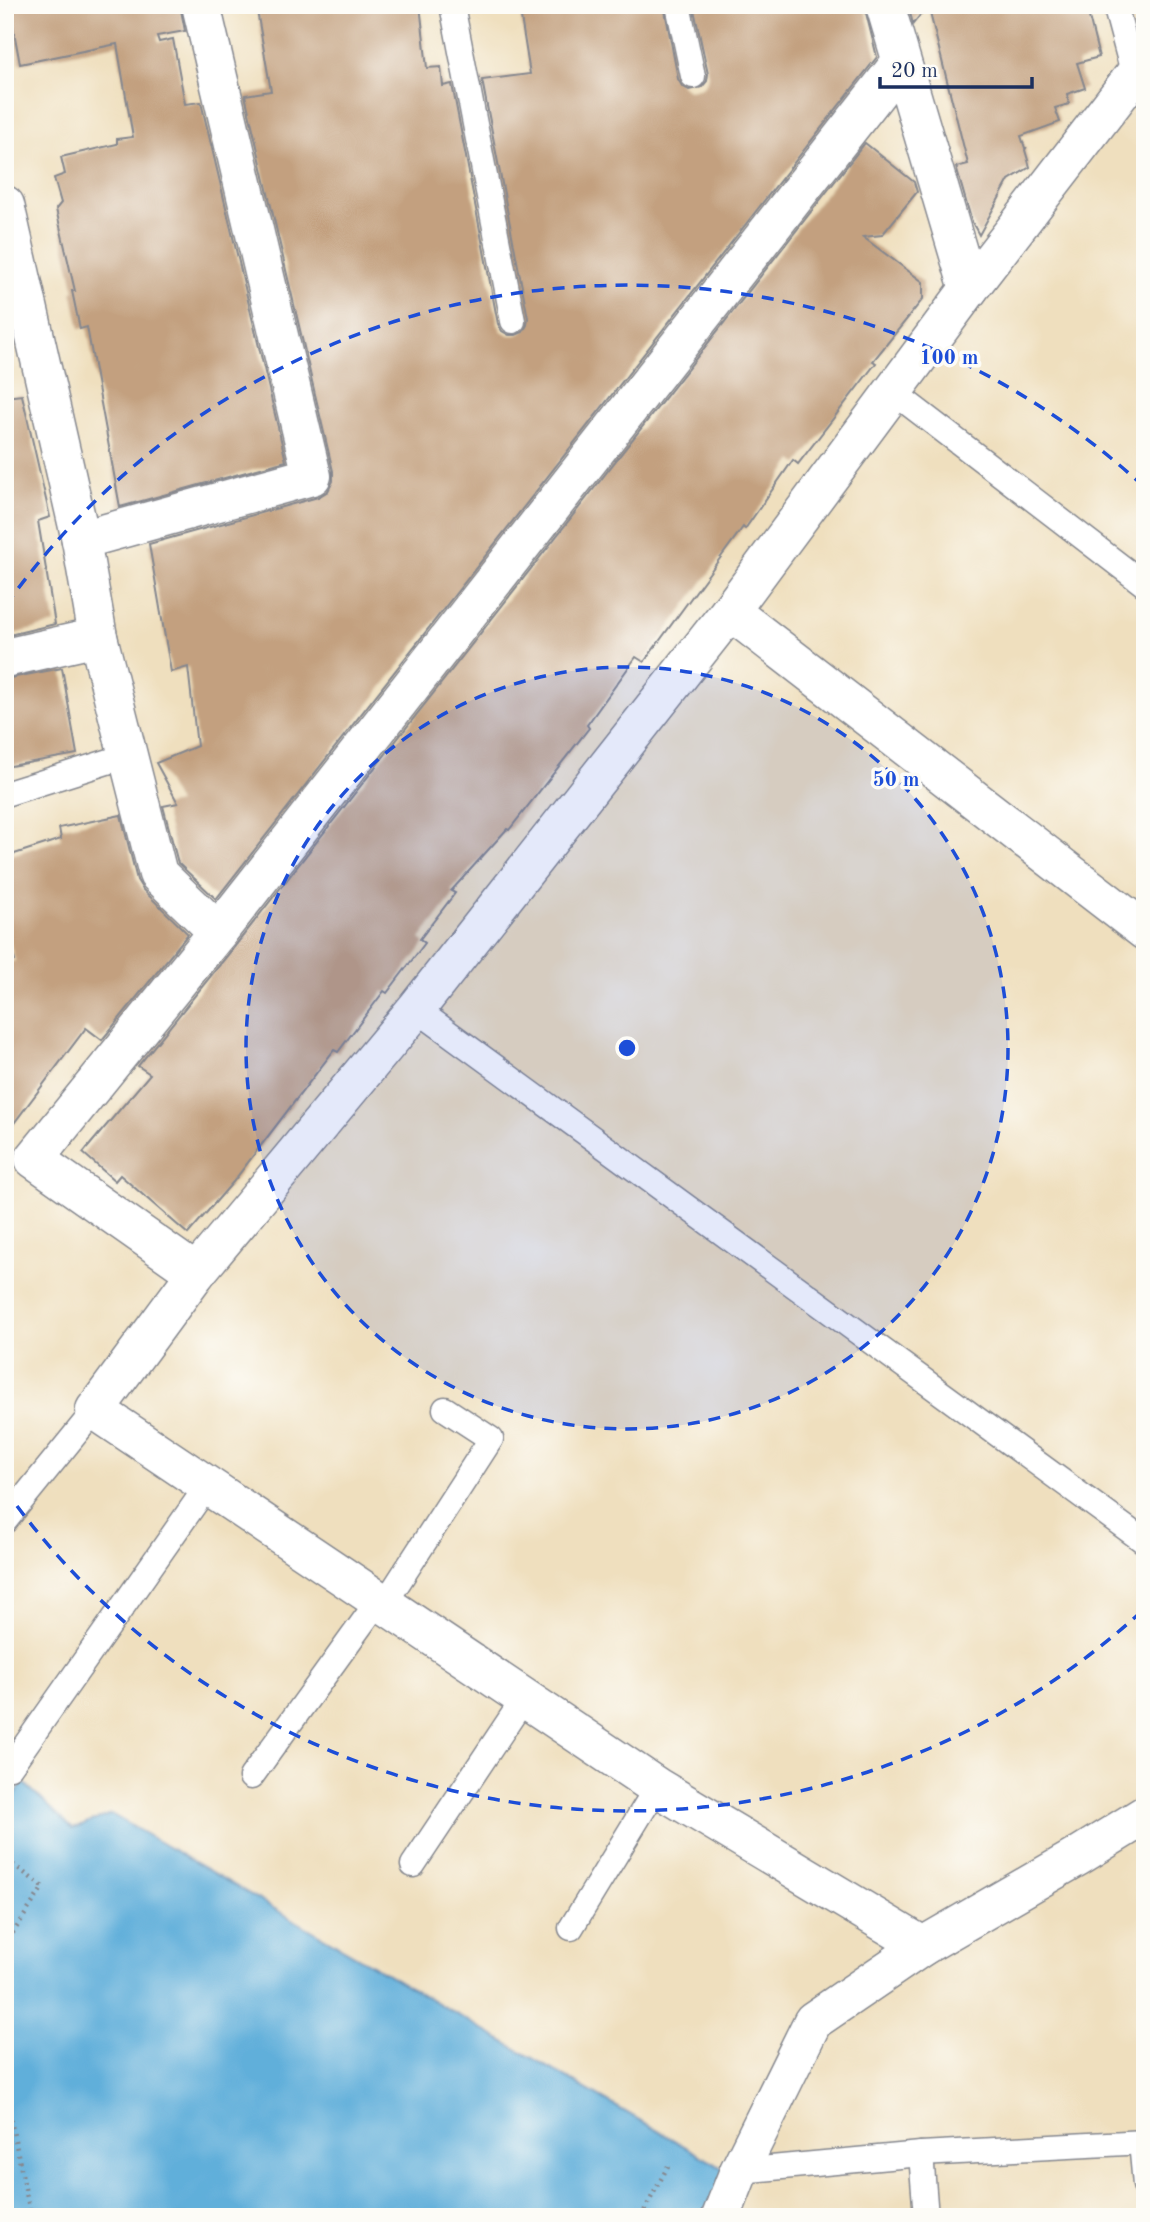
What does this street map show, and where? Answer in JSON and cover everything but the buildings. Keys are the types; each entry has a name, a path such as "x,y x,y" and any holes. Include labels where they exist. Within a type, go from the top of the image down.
{"street":[{"path":"81,540 312,477 201,5"},
{"path":"885,5 969,289"},
{"path":"196,1273 34,1159 218,932 901,62"},
{"path":"923,1946 657,1787 95,1410 196,1273 416,1009 730,611 892,391 1139,68"},
{"path":"5,205 81,540 98,637 158,874 218,932"},
{"path":"730,611 1145,931"},
{"path":"5,658 98,637"},
{"path":"720,2217 739,2171 813,2021 923,1946 1145,1815"}],"lane":[{"path":"452,5 513,321"},
{"path":"678,5 693,76"},
{"path":"1115,5 1139,68"},
{"path":"892,391 1145,585"},
{"path":"5,794 129,755"},
{"path":"416,1009 1145,1542"},
{"path":"251,1777 382,1602 491,1439 445,1409"},
{"path":"5,1521 95,1410"},
{"path":"5,1763 10,1767 208,1485"},
{"path":"413,1865 525,1697"},
{"path":"571,1928 657,1787"},
{"path":"739,2171 921,2154 1143,2142 1145,2185"},
{"path":"921,2154 926,2217"}],"path":[{"path":"5,1945 43,1887 14,1865"},
{"path":"5,2092 31,2217"},
{"path":"641,2217 668,2166"}],"water":[{"path":"23,1782 73,1829 111,1814 729,2172 706,2217 5,2217 5,1787 15,1795"}]}
